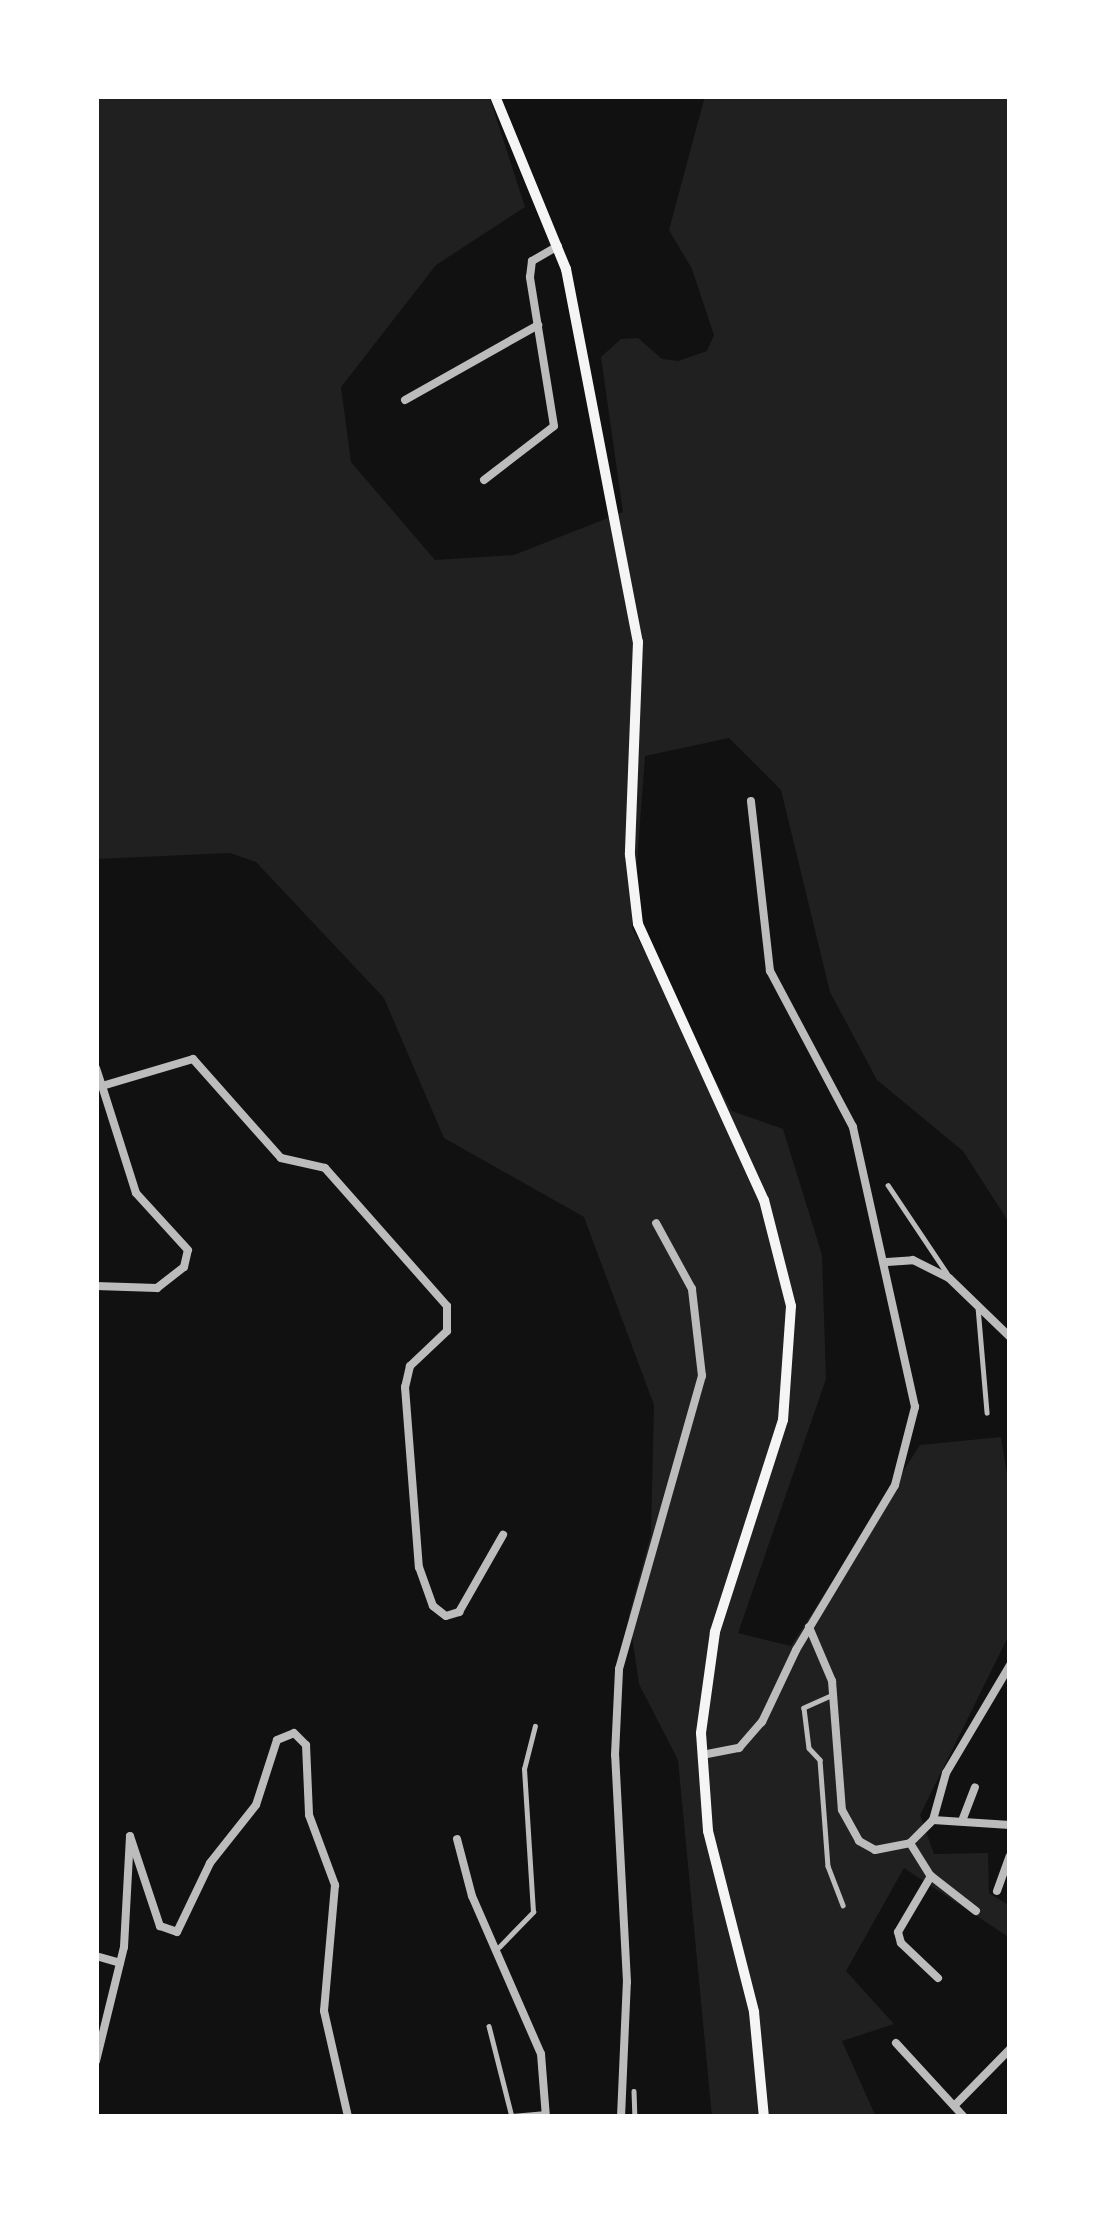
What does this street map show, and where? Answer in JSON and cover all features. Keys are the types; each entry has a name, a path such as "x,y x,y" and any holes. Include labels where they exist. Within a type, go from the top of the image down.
{"main road":[{"path":"495,96 559,246 638,642 629,855 638,924 764,1200 791,1306 783,1420 715,1632 701,1756 711,1846 754,2012 764,2117"}],"street":[{"path":"484,480 554,426 532,261 559,246"},
{"path":"405,400 538,325"},
{"path":"701,1756 727,1753 752,1737 910,1447 912,1375 853,1126 770,971 751,801"},
{"path":"102,1086 193,1059 281,1158 325,1168 452,1319 410,1366 405,1387 419,1568 433,1606 446,1616 459,1612 503,1535"},
{"path":"96,1068 136,1193 188,1250 174,1281 157,1288 96,1286"},
{"path":"621,2117 627,1982 615,1755 619,1670 692,1423 704,1347 692,1288 656,1223"},
{"path":"887,1262 913,1260 949,1278 1010,1337"},
{"path":"809,1627 826,1658 849,1828 874,1850 910,1843 933,1820 946,1773 1010,1665"},
{"path":"96,2061 120,1963 130,1836 160,1926 177,1932 210,1863 256,1805 277,1740 302,1737 309,1815 335,1885 324,2011 348,2117"},
{"path":"962,1822 975,1787"},
{"path":"933,1820 1010,1825"},
{"path":"457,1839 542,2054 546,2115"},
{"path":"910,1843 932,1876 976,1911"},
{"path":"997,1892 1010,1856"},
{"path":"932,1876 898,1932 908,1952 938,1978"},
{"path":"96,1956 120,1963"},
{"path":"896,2042 964,2117"},
{"path":"955,2105 1010,2049"}],"lane":[{"path":"888,1185 949,1278"},
{"path":"979,1307 987,1413"},
{"path":"833,1695 804,1708 809,1748 820,1760 828,1866 843,1905"},
{"path":"499,1947 533,1912 524,1838 524,1769 536,1726"},
{"path":"489,2026 512,2116 546,2115"},
{"path":"634,2091 635,2117"}],"shaded area":[{"path":"96,96 489,96 525,207 436,265 341,387 351,462 435,560 514,555 623,512 601,357 621,339 638,338 662,359 678,361 707,351 714,335 692,269 669,230 705,96 1010,96 1010,1224 963,1151 877,1080 830,992 781,790 729,738 645,756 632,928 732,1111 783,1129 822,1255 826,1379 738,1633 791,1646 920,1445 1001,1437 1010,1494 1010,1633 920,1815 934,1854 988,1853 989,1893 1010,1906 1010,1938 904,1868 846,1971 894,2024 842,2041 876,2117 712,2117 678,1760 639,1684 629,1615 651,1534 654,1405 584,1217 444,1138 384,998 256,862 230,853 96,859"}]}
